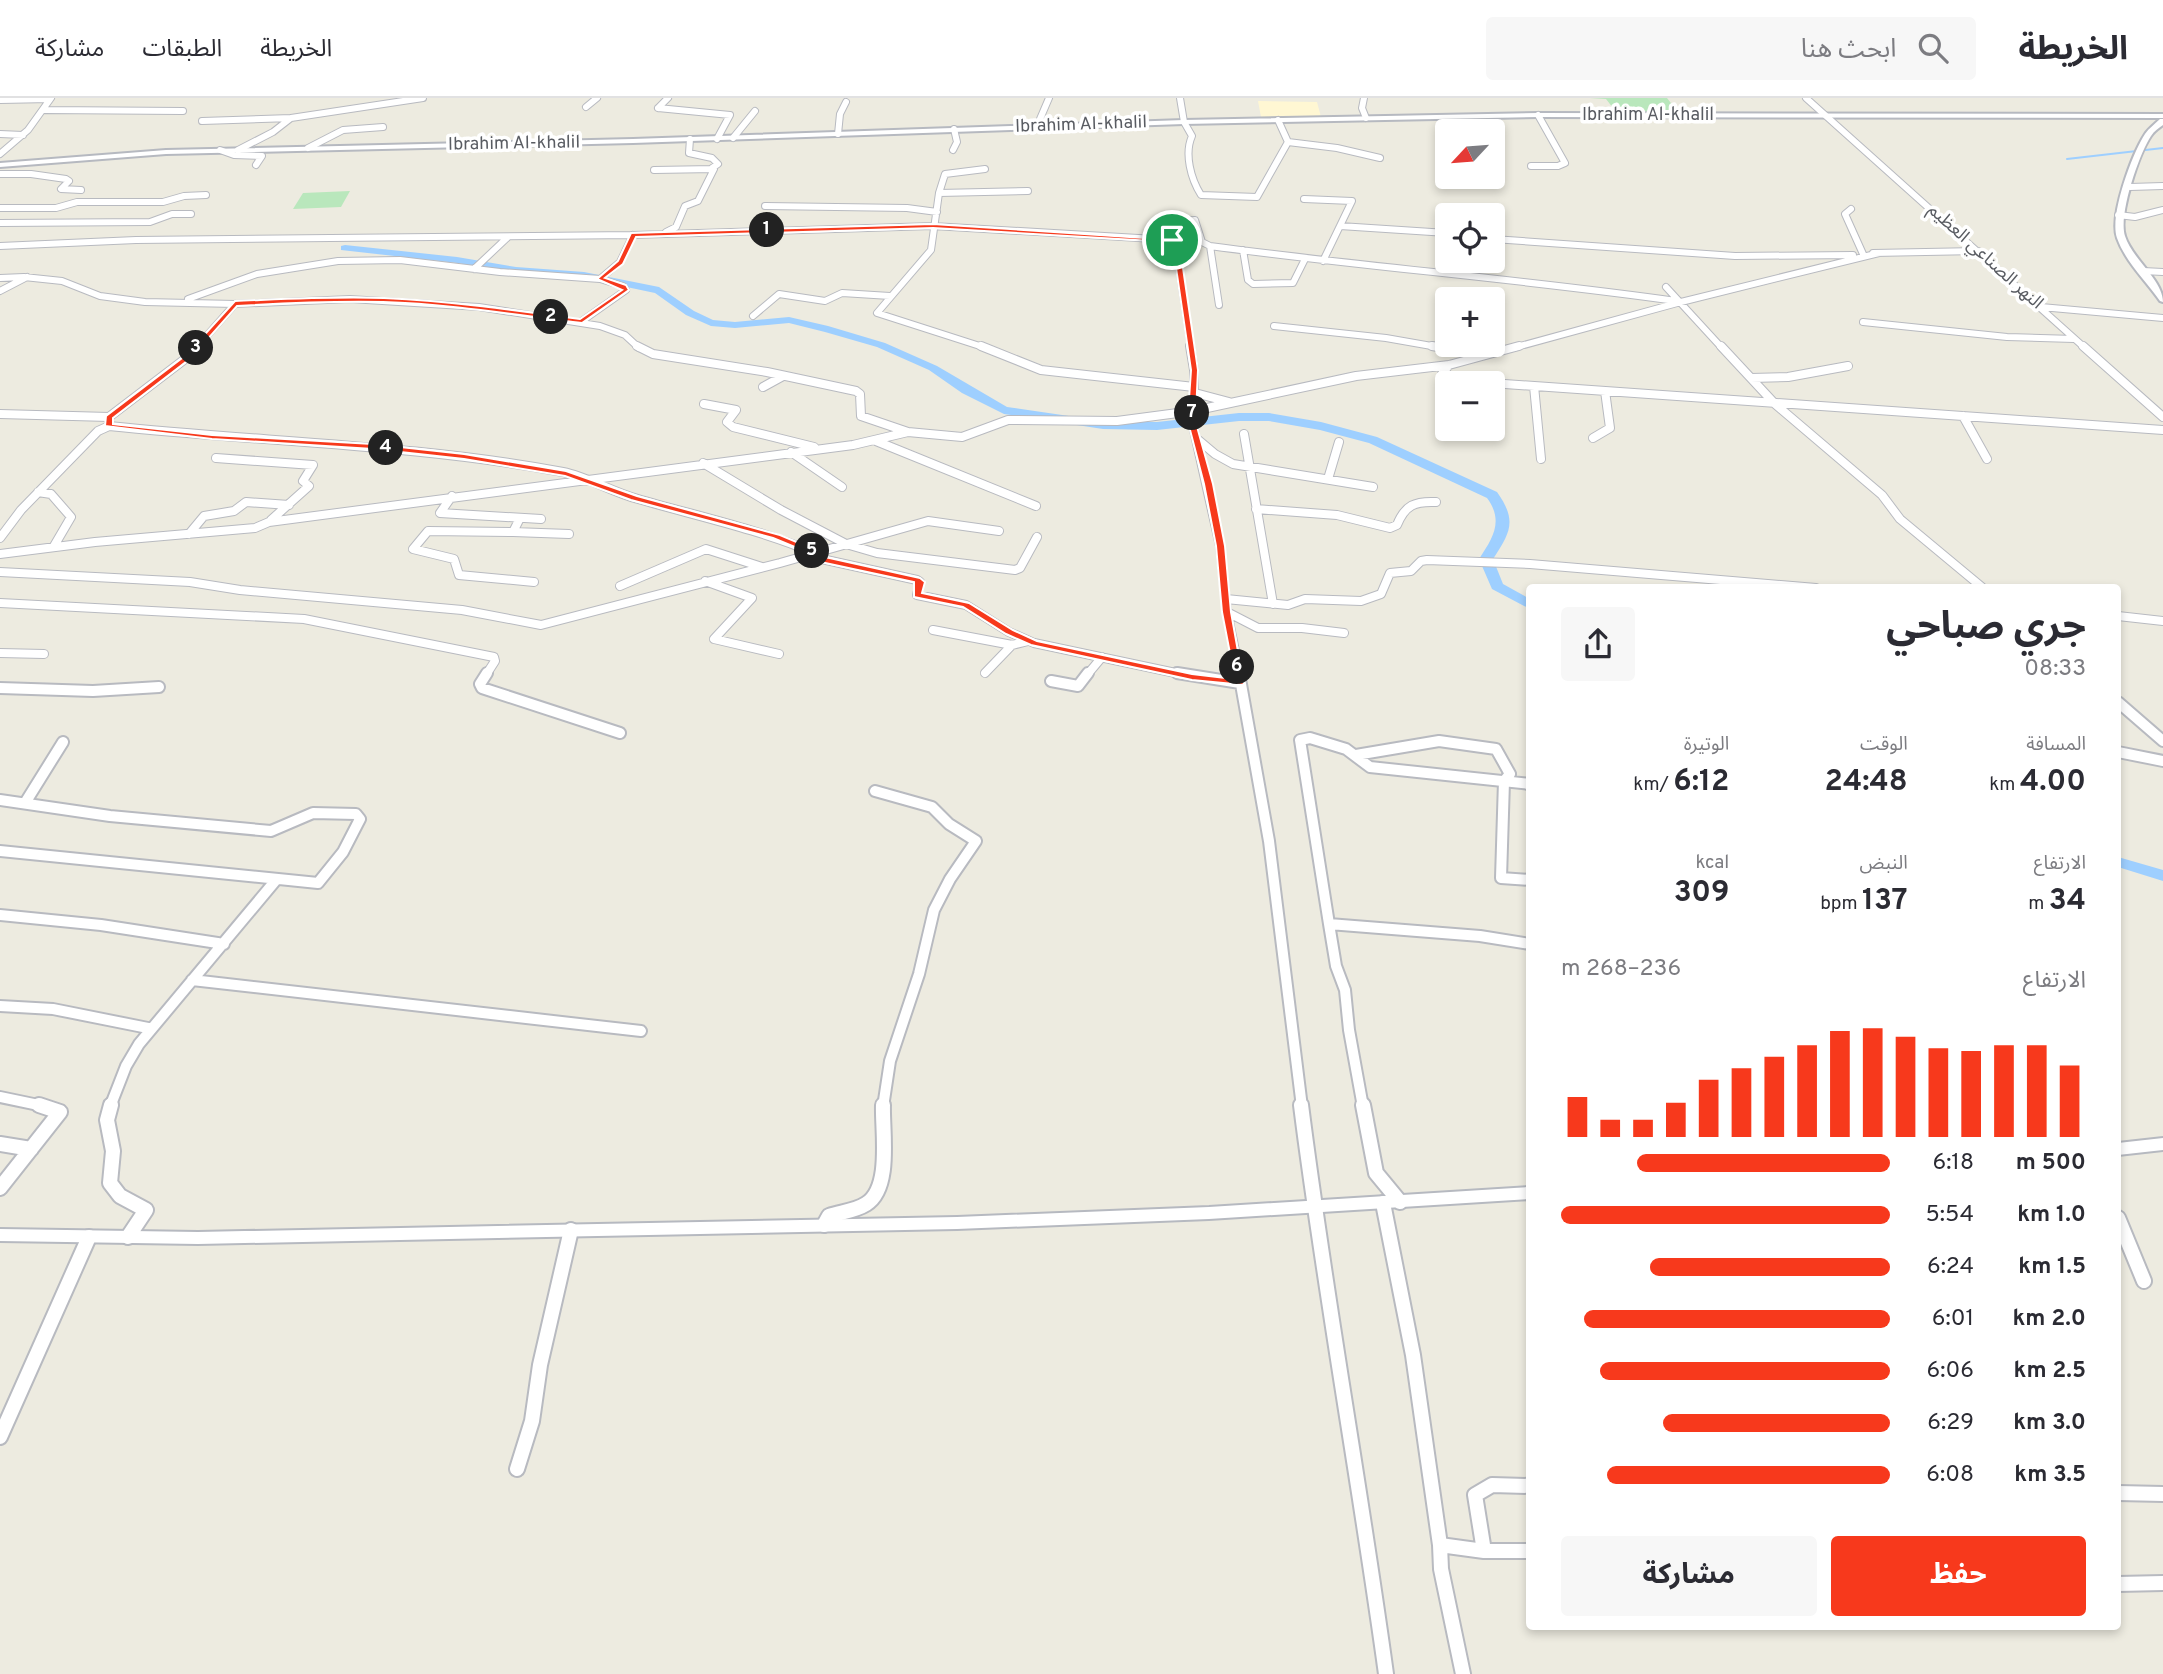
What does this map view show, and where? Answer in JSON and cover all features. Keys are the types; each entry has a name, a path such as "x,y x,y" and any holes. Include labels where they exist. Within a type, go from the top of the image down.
{"street":[{"path":"202,121 291,118 424,98"},
{"path":"586,107 597,98"},
{"path":"668,98 658,108 731,116 717,139"},
{"path":"1037,126 1049,98"},
{"path":"1180,98 1184,122 1192,136 1188,144 1198,194 1257,197 1288,142"},
{"path":"1364,98 1362,108 1366,118"},
{"name":"النهر الصناعي العظيم","path":"1806,98 2163,417"},
{"path":"0,100 50,99 23,135 0,154"},
{"path":"838,134 840,114 846,102"},
{"path":"44,110 183,111"},
{"path":"733,138 755,111"},
{"name":"Ibrahim Al-khalil","path":"0,165 220,150 717,139 1037,126 1366,118 1824,114 2163,118"},
{"path":"1531,166 1558,166 1566,163 1538,115"},
{"path":"238,150 273,132 291,118"},
{"path":"2163,118 2147,136 2118,215 2122,239 2163,299"},
{"path":"1278,120 1288,142"},
{"path":"308,148 343,130 383,127"},
{"path":"953,150 957,142 954,129"},
{"path":"0,134 23,135"},
{"path":"654,170 712,168 718,164 712,159 689,153 690,139"},
{"path":"1288,142 1337,148 1380,158"},
{"path":"220,150 234,155 262,156 256,165"},
{"path":"659,234 674,229 685,206 698,201 712,168"},
{"path":"985,169 946,173 939,192 931,250 877,313 974,343 1041,370 1194,390 1232,403"},
{"path":"0,174 31,174 66,179 69,181 61,189 81,190"},
{"path":"2130,187 2163,186"},
{"path":"939,192 1028,191"},
{"path":"0,208 56,208 77,202 163,202 184,196 206,195"},
{"path":"1304,199 1352,201 1323,261"},
{"path":"765,206 907,208 937,212"},
{"path":"1851,209 1845,215 1863,254"},
{"path":"2118,215 2135,217 2163,210"},
{"path":"0,223 150,222 172,214 191,214"},
{"path":"1386,1674 1368,1540 1314,1207 1269,841 1227,612 1220,546 1196,438 1193,411 1194,370 1171,222 1195,220 1202,242 1210,246 1323,261 1466,274 1681,302"},
{"path":"0,246 312,236 633,235 933,226 1172,240"},
{"path":"1340,226 1435,232"},
{"path":"600,279 621,262 633,235"},
{"path":"474,269 508,237"},
{"path":"1505,240 1752,256 1978,251"},
{"path":"1210,246 1219,305"},
{"path":"1243,250 1248,280 1253,284 1293,283 1305,259"},
{"path":"1505,350 1681,302 1879,253"},
{"path":"182,301 238,279 324,263 400,260 600,279 624,286 626,290 582,321"},
{"path":"2143,271 2163,272"},
{"path":"0,291 27,277"},
{"path":"0,278 27,277 62,281 87,293 119,300 235,304 317,299 385,300 478,307 582,321 625,335 639,348 653,354 856,391 860,394 861,416 908,432 962,437 1008,420 1117,421 1193,411 1356,376 1449,365 1479,357"},
{"path":"1666,287 1775,404 1882,495 1900,519 1978,584"},
{"path":"753,316 779,294 825,301 842,293 890,296"},
{"path":"0,538 16,516 98,431 189,356 235,304"},
{"path":"2041,306 2163,318"},
{"path":"1863,322 2002,337 2074,339"},
{"path":"1274,326 1435,346"},
{"path":"1449,365 1441,375 1447,379 2163,430"},
{"path":"1751,378 1788,377 1848,366"},
{"path":"763,387 783,376"},
{"path":"1534,386 1541,459"},
{"path":"1593,438 1610,428 1605,391"},
{"path":"704,404 736,410 727,422 733,427 820,448"},
{"path":"0,414 109,421 212,437 347,444 433,453 566,473 663,507 776,537 815,553"},
{"path":"1963,416 1987,458"},
{"path":"269,522 876,441 908,432"},
{"path":"1244,434 1273,604"},
{"path":"1196,438 1223,460 1250,469 1328,478 1373,487"},
{"path":"876,441 1037,506"},
{"path":"1328,478 1339,442"},
{"path":"791,452 842,487"},
{"path":"0,554 54,546 256,528 269,522 309,485 303,481 313,465 216,458"},
{"path":"703,463 781,510 846,544 877,553 1015,570 1020,568 1037,537"},
{"path":"38,492 51,494 71,517 54,546"},
{"path":"452,496 440,513 541,519"},
{"path":"189,534 204,516 234,511 246,502 289,505"},
{"path":"1256,509 1330,514 1390,528 1397,525 1400,512 1409,505 1436,502"},
{"path":"513,532 520,518"},
{"path":"0,572 190,582 240,590 462,610 541,625 806,556 931,520 999,531"},
{"path":"534,582 458,575 454,559 413,549 428,531 569,534"},
{"path":"620,586 706,549 762,567"},
{"path":"806,556 919,581 917,595 966,605 1028,640 1198,678 1240,683"},
{"path":"1226,599 1292,604 1309,599 1351,601 1375,598 1381,594 1390,573 1411,571 1421,561 1427,560 1530,564 1712,584"},
{"path":"705,581 752,598 715,639 779,654"},
{"path":"0,603 304,619 494,657 495,660 480,684 482,688 620,733"},
{"path":"1227,612 1258,628 1302,628 1344,633"},
{"path":"2121,616 2163,621"},
{"path":"933,630 1012,645 1028,640"},
{"path":"985,673 1012,645"},
{"path":"0,653 44,654"},
{"path":"1051,681 1078,686 1102,657"},
{"path":"0,688 82,692 159,687"},
{"path":"2121,705 2163,741"},
{"path":"1463,1674 1441,1569 1430,1462 1392,1235 1391,1202 1376,1173 1349,1030 1345,990 1336,966 1299,742 1310,738 1356,755 1370,767 1526,784"},
{"path":"1356,755 1439,741 1496,750 1510,774 1504,781 1501,878 1526,880"},
{"path":"25,803 63,742"},
{"path":"2121,753 2163,761"},
{"path":"824,1226 829,1216 860,1207 875,1195 883,1161 884,1088 918,979 931,921 938,902 976,841 949,824 932,807 875,791"},
{"path":"0,800 110,816 271,831 313,813 346,813 359,816 360,819 343,852 318,883 0,851"},
{"path":"128,1237 146,1210 118,1195 110,1182 113,1155 107,1127 108,1115 127,1060 148,1028 224,944 276,880"},
{"path":"0,915 102,925 224,944"},
{"path":"1329,924 1480,936 1526,942"},
{"path":"192,980 641,1031"},
{"path":"0,1006 53,1009 148,1028"},
{"path":"0,1097 59,1110 60,1114 0,1188"},
{"path":"0,1144 31,1149"},
{"path":"2121,1149 2163,1144"},
{"path":"0,1236 128,1237 957,1223 1314,1207 1526,1193"},
{"path":"2121,1225 2144,1281"},
{"path":"517,1469 531,1421 540,1365 571,1230"},
{"path":"0,1437 89,1237"},
{"path":"1484,1551 1475,1495 1484,1486 1526,1486"},
{"path":"2121,1493 2163,1494"},
{"path":"1440,1545 1484,1551 1526,1551"},
{"path":"2121,1584 2163,1583"}],"shaded area":[{"path":"1258,101 1317,102 1321,117 1261,117"}],"green space":[{"path":"1590,98 1667,98 1678,112 1617,113 1606,99"},
{"path":"350,191 341,207 293,209 303,193"}],"waterway":[{"path":"2067,159 2163,148"},
{"path":"345,248 457,260 516,270 584,275 659,290 690,313 711,323 735,325 789,320 828,329 881,345 933,368 966,390 1004,410 1103,425 1157,426 1239,417 1269,417 1321,426 1373,440 1492,495 1504,520 1497,542 1486,559 1497,586 1526,603"},
{"path":"2121,863 2163,876"}],"route":[{"path":"965,226 1172,240 1178,261 1194,370 1194,430 1220,546 1227,612 1240,683 1192,677 1034,643 1009,632 971,607 917,595 920,582 917,580 806,556 815,553 776,537 634,498 566,473 373,446 212,437 109,426 109,417 189,356 235,304 317,299 385,300 478,307 582,321 626,290 624,286 600,279 605,278 621,262 633,235 965,226"}]}
